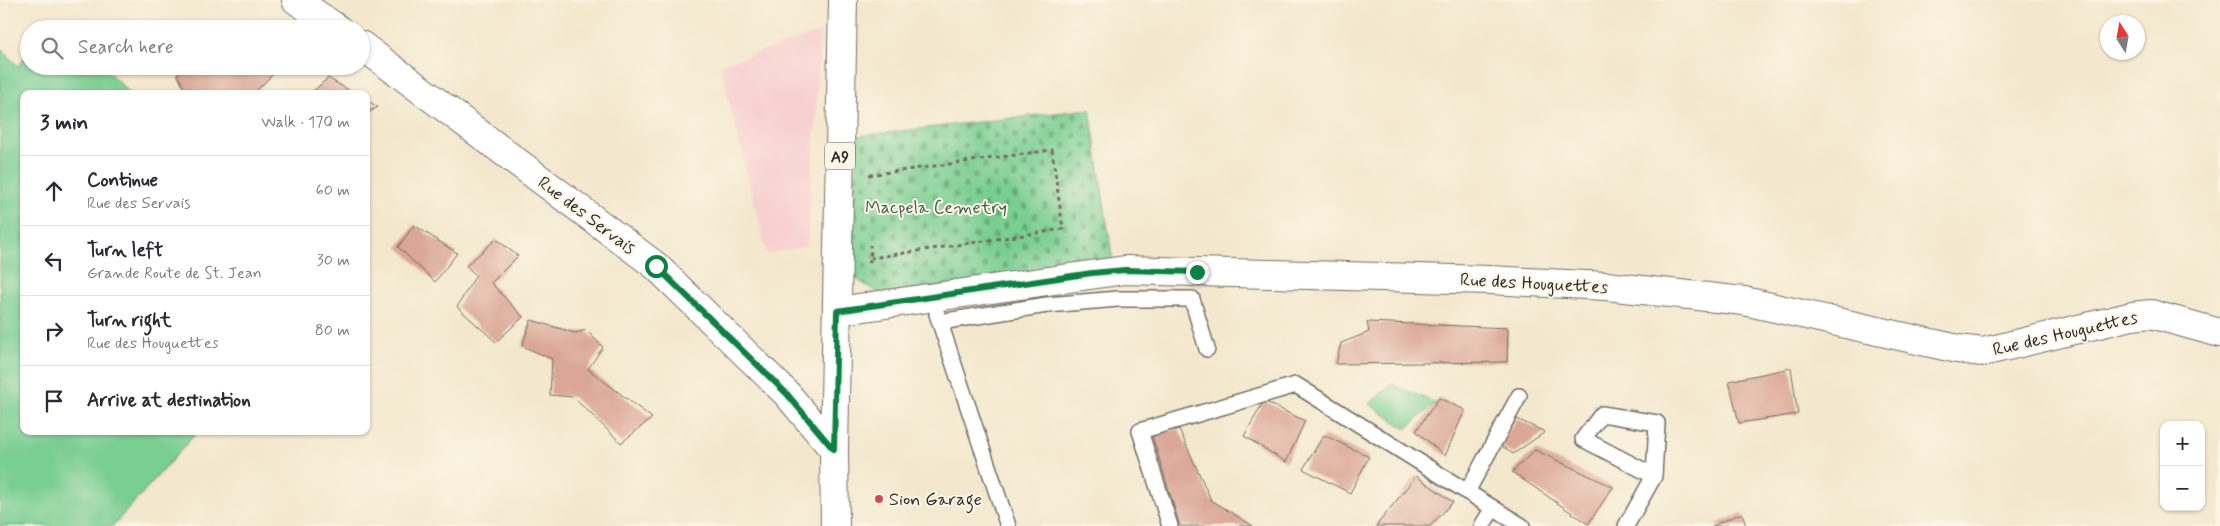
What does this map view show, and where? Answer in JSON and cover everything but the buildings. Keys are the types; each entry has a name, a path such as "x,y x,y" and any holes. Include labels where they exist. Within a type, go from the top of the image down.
{"street":[{"path":"296,0 325,20"},
{"name":"A9","path":"834,526 843,0"},
{"name":"Rue des Servais","path":"370,52 656,266 787,394 834,450"},
{"name":"Rue des Houguettes","path":"837,311 936,310 1125,270 1606,286 1744,301 1958,349 1983,352 2132,316 2151,314 2220,333"}],"lane":[{"path":"1008,526 936,310 1118,300 1192,299 1207,349"},
{"path":"1170,526 1140,431 1296,385 1522,526"},
{"path":"1467,492 1519,396"},
{"path":"1626,526 1654,476 1657,423 1602,414 1583,439 1654,476"},
{"path":"1482,526 1493,508"}],"path":[{"path":"862,176 1052,150 1063,229 872,258"},
{"path":"868,266 872,258 870,240"}],"shaded area":[{"path":"821,32 807,246 767,254 720,65"}],"green space":[{"path":"0,48 18,66 20,63 20,75 111,75 127,90 20,90 20,435 194,435 113,526 0,526"},
{"name":"Macpela Cemetry","path":"1090,109 1113,262 881,295 850,275 858,136"},
{"path":"1392,384 1436,403 1406,429 1369,404"}],"place":[{"name":"Sion Garage","path":"879,499"}],"route":[{"path":"656,266 787,394 834,450 837,311 1092,273 1125,270 1197,272"}]}
